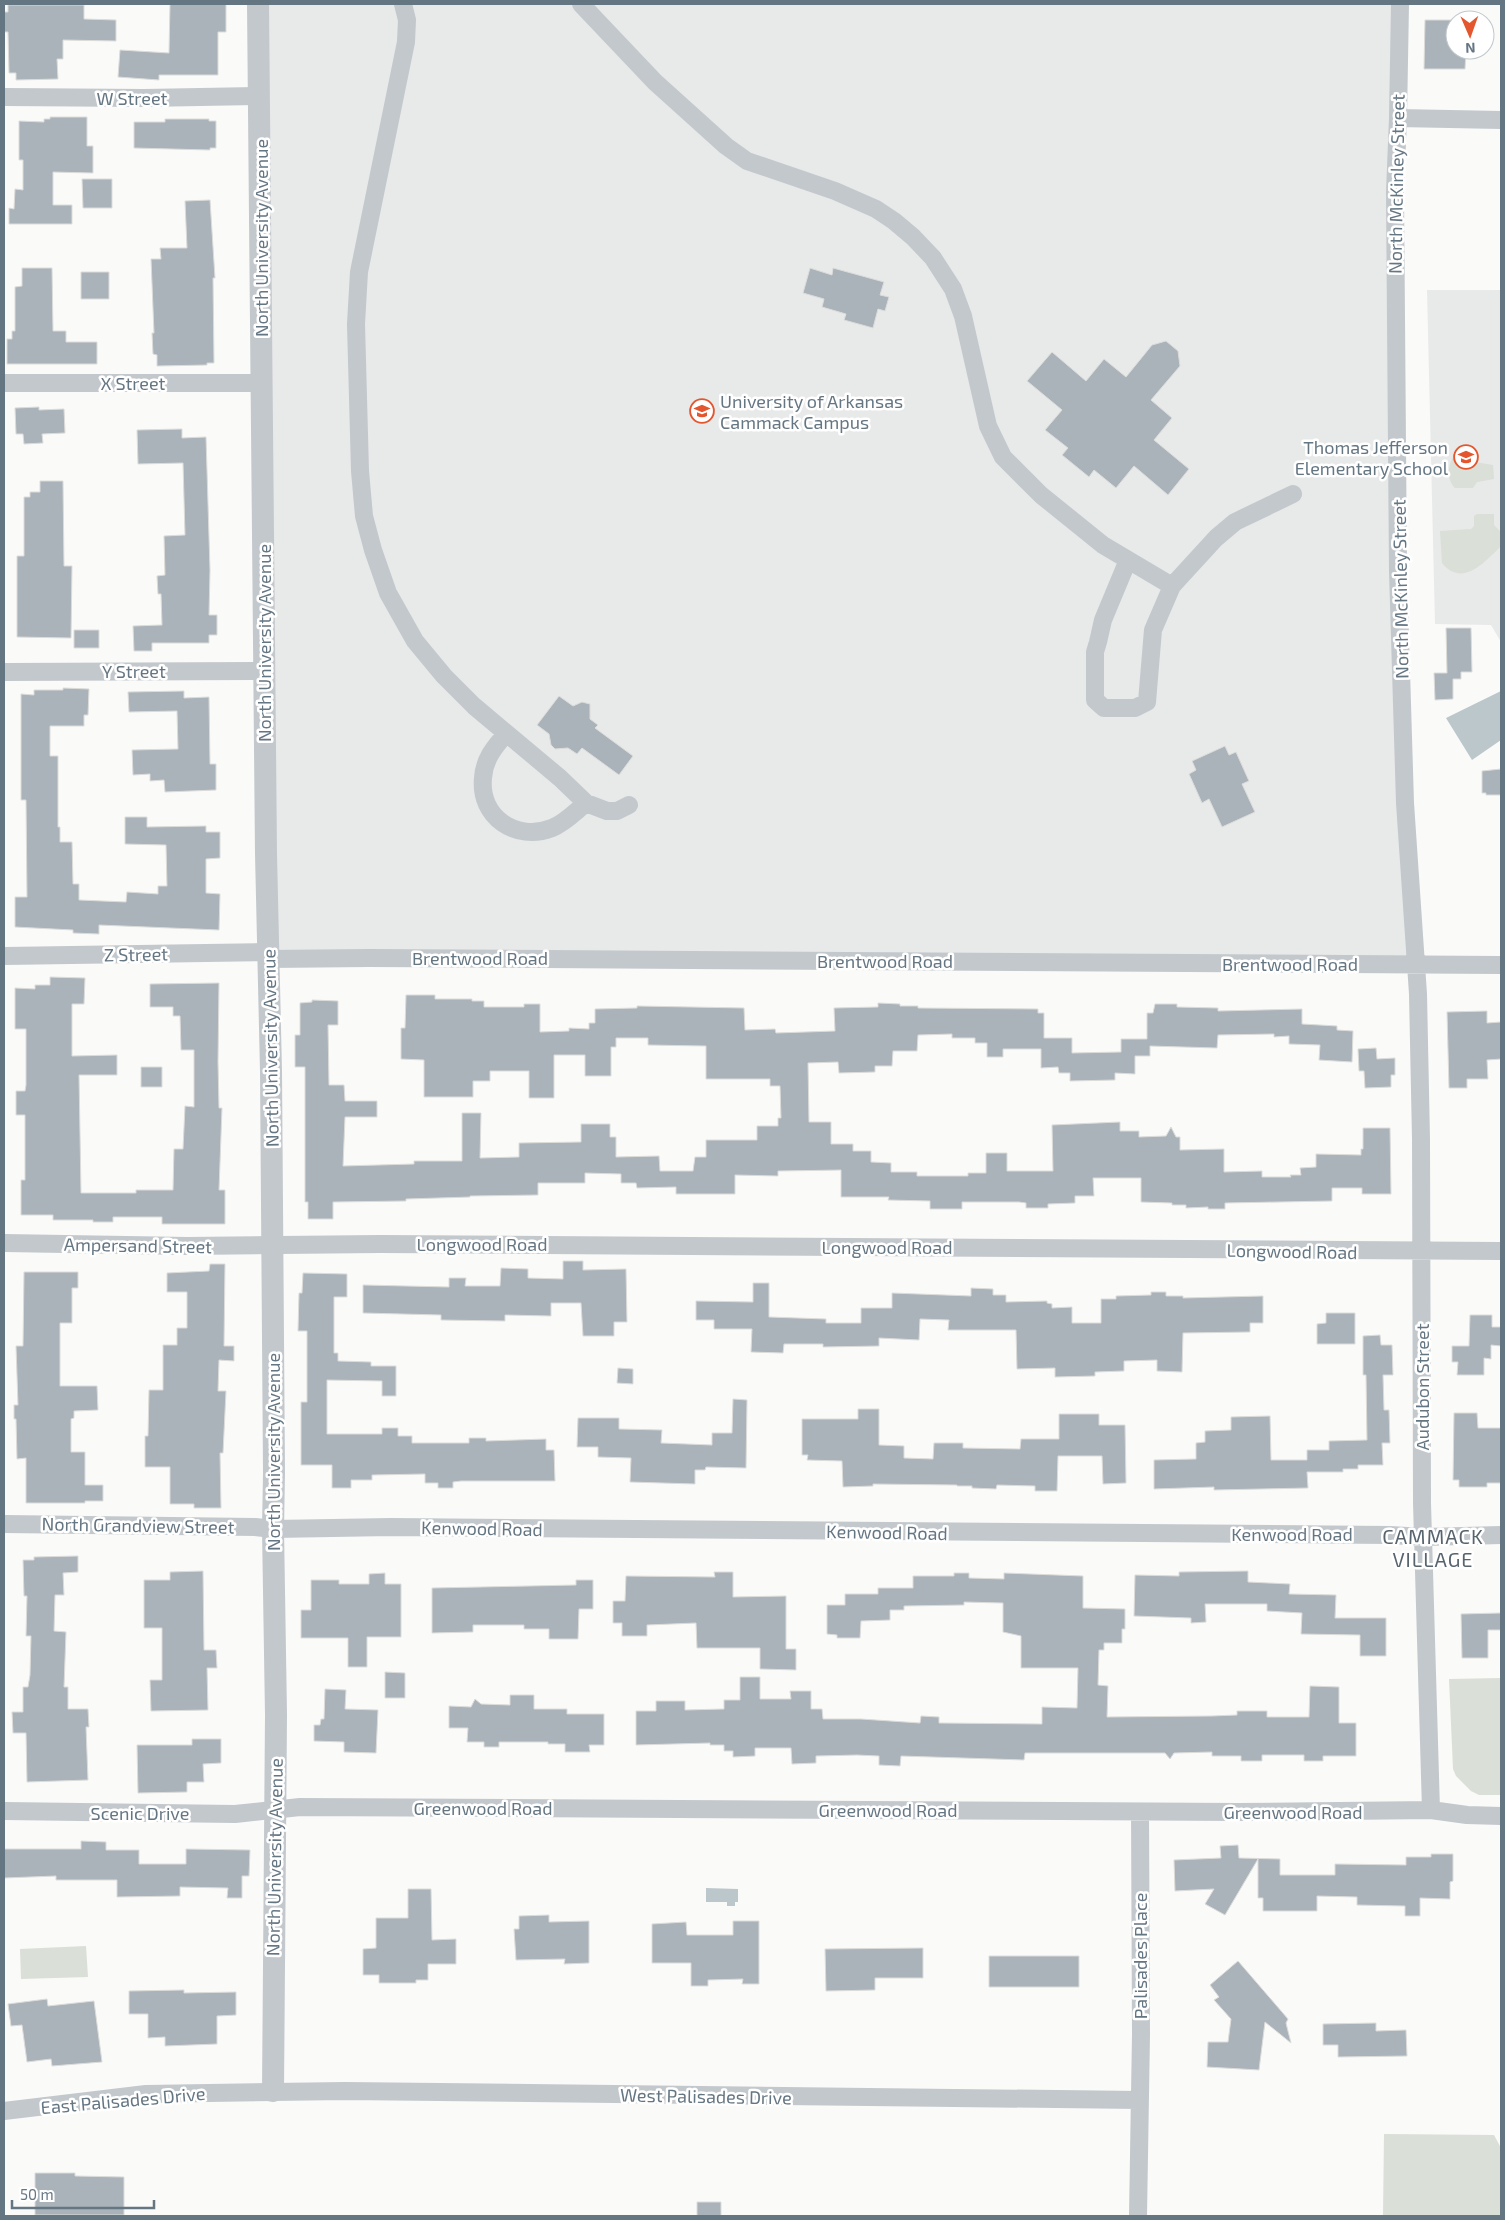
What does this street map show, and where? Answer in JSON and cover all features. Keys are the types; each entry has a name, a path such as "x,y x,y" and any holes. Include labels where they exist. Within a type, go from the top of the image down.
{"street":[{"name":"North University Avenue","path":"258,4 264,671 273,1246 275,1809 273,2091"},
{"path":"403,4 407,25 406,42 359,272 356,324 364,516 388,593 415,641 444,676 474,706 560,778 586,803 607,811 617,811 629,805"},
{"path":"581,4 655,82 726,146 747,161 769,170 799,178 869,206 894,221 913,237 933,258 953,289 963,316 988,426 1003,457 1041,495 1103,545 1172,586"},
{"name":"North McKinley Street","path":"1400,4 1398,118 1394,192 1398,571 1405,803 1417,964"},
{"name":"W Street","path":"4,97 260,96"},
{"path":"1398,118 1501,120"},
{"name":"X Street","path":"4,383 262,382"},
{"path":"1128,560 1104,620 1096,652 1095,700 1104,708 1135,708 1147,702 1153,630 1172,586 1216,538 1235,522 1293,494"},
{"name":"Y Street","path":"4,672 264,671"},
{"path":"506,734 488,758 483,777 484,799 497,819 508,827 519,831 529,833 542,831 564,822 586,803"},
{"name":"Z Street","path":"4,956 268,956"},
{"name":"Brentwood Road","path":"268,956 1501,965"},
{"name":"Audubon Street","path":"1417,964 1422,1252 1422,1503 1431,1810"},
{"name":"Ampersand Street","path":"4,1243 273,1246"},
{"name":"Longwood Road","path":"273,1246 390,1244 1501,1251"},
{"name":"North Grandview Street","path":"4,1524 256,1527 273,1529"},
{"name":"Kenwood Road","path":"273,1529 391,1527 1390,1534 1424,1536 1501,1535"},
{"name":"Greenwood Road","path":"275,1809 300,1807 557,1807 1140,1812 1431,1810 1467,1815 1501,1816"},
{"name":"Scenic Drive","path":"4,1811 236,1814 275,1809"},
{"name":"Palisades Place","path":"1138,2216 1141,2034 1140,1812"},
{"name":"West Palisades Drive","path":"273,2091 1139,2100"},
{"name":"East Palisades Drive","path":"4,2111 146,2094 273,2091"}],"shaded area":[{"path":"260,4 1400,4 1395,192 1417,964 268,959"},
{"name":"Thomas Jefferson Elementary School","path":"1427,290 1501,290 1501,642 1491,625 1435,624"},
{"path":"1460,449 1468,450 1475,462 1493,465 1494,479 1477,482 1473,488 1455,488 1450,478 1449,467 1453,457"},
{"path":"1477,514 1494,514 1494,525 1501,532 1501,546 1473,570 1457,573 1442,563 1440,531 1471,529 1474,526 1474,516"},
{"path":"1501,691 1501,740 1472,760 1446,718"},
{"path":"1501,1678 1501,1795 1479,1795 1471,1791 1456,1776 1453,1769 1449,1679"},
{"path":"706,1888 738,1889 738,1902 735,1902 735,1906 727,1906 727,1902 706,1902"},
{"path":"86,1946 88,1977 21,1979 20,1949"},
{"path":"1384,2134 1494,2135 1501,2148 1501,2216 1383,2216"}],"building":[{"path":"170,4 226,4 226,32 218,32 218,75 159,75 159,80 118,77 120,50 169,53"},
{"path":"8,5 84,5 84,19 116,20 116,41 63,40 63,59 57,59 58,79 16,80 16,73 9,73 8,32 4,32 4,12 8,12"},
{"path":"1425,20 1445,20 1445,60 1465,60 1465,69 1424,69"},
{"path":"50,117 87,117 87,146 93,146 93,173 53,172 53,205 72,205 72,224 9,224 9,208 14,209 15,189 23,190 23,160 19,160 19,121 44,122 44,119 50,119"},
{"path":"165,119 209,119 209,121 216,121 216,148 210,148 210,150 134,148 134,122 165,122"},
{"path":"82,179 112,179 112,208 83,208"},
{"path":"210,200 215,278 213,278 214,363 207,363 207,365 157,366 157,355 153,354 151,259 161,259 160,248 187,248 185,201"},
{"path":"22,268 52,268 53,331 66,331 66,342 97,342 97,364 7,364 7,339 12,339 12,331 15,331 15,287 22,286"},
{"path":"810,268 832,275 833,268 884,282 880,295 889,297 885,311 878,309 873,328 844,320 846,314 822,307 824,299 803,293"},
{"path":"81,272 109,272 109,299 81,299"},
{"path":"1166,341 1178,351 1180,366 1151,400 1172,418 1154,440 1189,469 1168,495 1134,466 1116,488 1094,470 1089,477 1062,455 1068,448 1045,430 1062,410 1027,381 1052,352 1086,381 1104,359 1126,377 1152,345"},
{"path":"39,407 39,410 64,409 65,433 42,434 43,443 24,444 23,434 16,434 15,408"},
{"path":"182,429 182,438 206,437 210,570 209,615 217,615 217,635 209,635 209,643 152,643 152,651 134,651 133,626 162,625 161,594 158,594 157,576 165,575 164,536 185,535 183,463 138,464 137,430"},
{"path":"40,481 63,481 64,566 72,566 71,638 17,637 17,556 24,556 24,497 30,497 30,492 40,492"},
{"path":"1446,628 1471,628 1472,672 1461,672 1461,679 1453,679 1453,699 1435,700 1434,673 1447,673"},
{"path":"74,630 99,630 99,648 74,648"},
{"path":"63,688 89,689 88,715 84,715 84,726 50,726 50,756 58,756 58,827 60,827 60,842 72,842 73,884 79,884 79,900 126,902 127,892 158,894 158,886 167,886 166,845 125,844 125,817 147,817 147,827 206,826 206,832 220,832 220,858 206,859 206,893 220,894 219,930 99,925 99,934 73,933 73,930 15,927 15,897 27,897 26,800 21,800 21,694 34,695 34,690 63,690"},
{"path":"184,691 184,698 209,697 210,764 216,764 216,790 165,792 164,780 150,781 150,774 133,775 132,750 178,749 177,711 129,712 128,692"},
{"path":"559,696 573,706 582,702 590,704 590,719 598,725 595,728 633,756 619,775 582,748 577,754 568,748 555,749 551,745 549,734 537,725"},
{"path":"1225,746 1229,755 1236,752 1249,781 1242,784 1255,812 1222,827 1209,799 1202,803 1189,774 1196,770 1192,761"},
{"path":"1501,769 1501,795 1486,795 1486,793 1482,793 1482,771"},
{"path":"50,977 85,978 84,1004 72,1004 72,1056 117,1055 117,1075 79,1075 81,1193 136,1193 136,1190 173,1190 174,1149 183,1149 185,1106 194,1107 194,1050 181,1050 180,1016 173,1016 173,1007 150,1007 150,984 219,983 219,1108 222,1108 219,1190 225,1190 225,1224 162,1224 162,1217 113,1217 113,1222 93,1222 93,1220 53,1220 53,1215 21,1215 21,1180 25,1180 25,1115 16,1115 16,1091 25,1091 26,1085 26,1029 15,1029 15,988 35,989 35,985 50,985"},
{"path":"406,995 435,995 435,999 472,999 472,1001 484,1001 484,1007 524,1007 524,1004 540,1004 540,1032 569,1031 569,1028 589,1029 589,1023 595,1023 595,1009 637,1008 637,1006 744,1008 745,1030 775,1029 776,1033 835,1031 834,1008 878,1007 878,1003 918,1006 918,1008 1038,1009 1038,1013 1044,1013 1044,1038 1072,1038 1072,1053 1121,1052 1121,1039 1147,1039 1147,1013 1153,1013 1155,1004 1177,1004 1177,1007 1218,1008 1218,1011 1302,1009 1302,1024 1337,1026 1337,1030 1353,1031 1352,1062 1319,1060 1320,1045 1289,1044 1289,1036 1274,1037 1274,1034 1218,1035 1217,1048 1150,1046 1150,1056 1135,1056 1135,1074 1115,1073 1115,1080 1070,1081 1070,1073 1059,1073 1058,1067 1041,1068 1041,1049 1003,1049 1003,1057 987,1057 987,1043 975,1043 975,1038 952,1038 952,1034 918,1035 917,1051 893,1051 892,1066 875,1066 875,1072 839,1073 838,1062 808,1063 809,1122 831,1122 831,1144 853,1144 853,1151 871,1151 871,1162 891,1163 891,1172 917,1172 917,1176 968,1176 968,1173 986,1173 986,1153 1007,1153 1007,1171 1053,1171 1052,1125 1120,1122 1120,1131 1139,1131 1139,1137 1166,1136 1171,1127 1176,1137 1180,1137 1180,1150 1224,1149 1224,1172 1262,1171 1262,1177 1291,1177 1290,1175 1301,1175 1300,1168 1316,1167 1316,1154 1361,1155 1361,1149 1363,1149 1363,1128 1390,1128 1391,1194 1362,1194 1362,1188 1332,1188 1332,1201 1225,1203 1225,1209 1208,1209 1208,1207 1186,1208 1186,1205 1172,1205 1172,1203 1141,1202 1141,1178 1093,1178 1094,1196 1075,1196 1075,1203 1048,1204 1048,1208 1026,1208 1026,1203 1019,1202 962,1202 962,1209 930,1209 930,1201 888,1200 889,1197 841,1197 841,1170 778,1171 778,1176 735,1175 735,1194 676,1194 676,1187 637,1188 636,1183 621,1183 621,1174 585,1173 585,1183 538,1183 538,1195 333,1202 333,1219 308,1219 308,1202 305,1202 305,1067 295,1067 295,1035 300,1035 300,1003 312,1002 312,1000 338,1001 338,1025 328,1025 329,1085 344,1085 345,1101 377,1101 377,1117 345,1117 343,1166 414,1164 414,1161 462,1161 462,1113 481,1113 480,1158 519,1157 519,1143 581,1142 581,1124 610,1124 610,1137 616,1137 616,1157 659,1156 660,1171 693,1171 695,1157 706,1157 706,1140 757,1140 757,1126 778,1126 778,1118 781,1118 780,1086 770,1086 770,1079 706,1079 706,1046 648,1045 648,1038 616,1038 616,1047 611,1047 611,1076 585,1076 585,1055 554,1055 554,1098 529,1098 529,1071 490,1071 490,1081 473,1081 473,1097 424,1097 424,1060 401,1059 401,1028 405,1028"},
{"path":"1487,1011 1487,1023 1501,1022 1501,1059 1487,1060 1488,1079 1467,1079 1467,1088 1449,1088 1447,1012"},
{"path":"1376,1048 1377,1059 1395,1058 1395,1075 1391,1075 1391,1087 1365,1088 1364,1071 1359,1071 1358,1049"},
{"path":"141,1067 162,1067 162,1087 141,1087"},
{"path":"563,1261 583,1261 583,1270 626,1269 627,1322 614,1322 614,1336 583,1336 581,1303 551,1303 551,1316 505,1315 505,1321 441,1320 441,1315 363,1313 363,1285 449,1287 449,1278 466,1278 465,1286 500,1286 501,1268 528,1269 528,1278 563,1279"},
{"path":"210,1264 225,1264 224,1346 234,1346 234,1361 219,1360 218,1391 226,1391 223,1453 220,1453 221,1508 194,1508 194,1504 170,1504 170,1467 145,1467 145,1436 148,1436 149,1390 163,1390 163,1345 177,1345 177,1328 187,1328 187,1292 167,1292 167,1273 209,1271"},
{"path":"24,1272 78,1272 78,1288 72,1288 72,1323 60,1323 60,1386 97,1386 98,1410 74,1411 74,1418 71,1419 71,1452 85,1452 85,1485 103,1485 103,1501 85,1501 85,1503 26,1503 26,1458 17,1459 16,1419 14,1419 14,1405 18,1405 16,1346 23,1346"},
{"path":"303,1273 347,1274 347,1297 334,1297 334,1353 338,1353 338,1361 371,1362 371,1366 396,1366 396,1396 382,1396 382,1381 327,1380 327,1434 382,1434 382,1428 398,1428 398,1436 412,1436 412,1443 469,1443 469,1438 486,1438 486,1441 546,1439 546,1450 554,1450 555,1481 461,1481 453,1482 453,1488 438,1488 438,1483 425,1483 425,1474 372,1475 372,1480 351,1480 351,1488 332,1488 332,1465 301,1465 301,1402 307,1402 307,1331 298,1331 299,1293 302,1293"},
{"path":"753,1283 769,1283 769,1317 826,1319 826,1323 861,1323 861,1308 892,1308 892,1293 971,1296 971,1288 993,1289 993,1295 1006,1295 1006,1302 1047,1301 1047,1303 1052,1304 1052,1308 1072,1307 1072,1323 1101,1323 1101,1299 1116,1299 1116,1296 1151,1295 1151,1292 1166,1292 1166,1296 1183,1296 1183,1298 1263,1296 1263,1323 1250,1323 1250,1332 1183,1333 1182,1372 1157,1371 1157,1360 1124,1361 1124,1371 1095,1372 1095,1376 1055,1377 1055,1368 1017,1369 1016,1330 948,1330 949,1320 920,1319 919,1340 879,1338 879,1346 823,1347 823,1344 784,1344 783,1353 751,1352 752,1329 714,1329 714,1320 696,1320 696,1301 753,1302"},
{"path":"1326,1313 1355,1313 1355,1344 1317,1344 1317,1324 1326,1323"},
{"path":"1470,1315 1492,1315 1492,1327 1501,1327 1501,1346 1491,1345 1491,1359 1484,1358 1484,1375 1457,1375 1458,1362 1452,1362 1452,1346 1469,1346"},
{"path":"1380,1335 1381,1345 1392,1345 1393,1375 1383,1375 1384,1410 1389,1410 1390,1443 1382,1443 1383,1465 1358,1465 1358,1469 1343,1469 1343,1472 1307,1472 1308,1488 1214,1490 1214,1487 1154,1489 1154,1460 1196,1459 1196,1443 1205,1442 1205,1431 1231,1430 1231,1417 1270,1416 1271,1460 1307,1460 1307,1450 1329,1450 1329,1441 1367,1440 1363,1336"},
{"path":"618,1368 633,1369 633,1384 617,1383"},
{"path":"733,1399 747,1400 746,1468 706,1467 705,1470 695,1470 695,1484 630,1482 631,1458 598,1457 598,1447 577,1447 578,1418 619,1418 619,1429 662,1430 661,1443 712,1445 712,1433 732,1433"},
{"path":"858,1409 879,1409 879,1445 904,1446 904,1458 933,1459 934,1443 963,1443 963,1448 1020,1449 1021,1439 1059,1439 1059,1414 1099,1414 1099,1425 1125,1425 1126,1483 1103,1484 1102,1456 1058,1456 1057,1491 1035,1491 1035,1486 997,1485 996,1489 957,1485 873,1484 873,1486 843,1487 842,1461 807,1460 808,1455 802,1455 802,1419 858,1419"},
{"path":"1454,1413 1477,1413 1478,1428 1501,1428 1501,1483 1487,1483 1487,1487 1459,1487 1459,1480 1453,1480"},
{"path":"78,1556 78,1572 63,1573 64,1595 55,1595 54,1631 66,1632 64,1687 68,1687 68,1709 88,1709 89,1727 86,1727 88,1780 27,1782 26,1733 13,1733 12,1712 23,1712 23,1687 28,1687 30,1675 31,1636 26,1636 27,1596 24,1596 23,1560 34,1560 34,1557"},
{"path":"203,1571 204,1650 216,1650 217,1668 207,1668 208,1710 151,1711 150,1680 162,1680 162,1628 144,1628 144,1580 170,1580 170,1572"},
{"path":"1248,1571 1248,1582 1290,1584 1289,1594 1336,1595 1335,1618 1386,1618 1386,1656 1360,1656 1360,1635 1301,1634 1302,1613 1267,1611 1267,1604 1205,1604 1206,1622 1191,1623 1191,1618 1134,1616 1135,1575 1179,1576 1179,1572"},
{"path":"714,1572 733,1572 733,1597 786,1596 786,1649 796,1649 796,1670 760,1669 760,1648 697,1648 696,1623 647,1625 647,1636 622,1636 622,1623 613,1623 613,1601 625,1601 626,1576 715,1577"},
{"path":"385,1573 385,1584 401,1584 401,1637 367,1637 367,1667 348,1667 348,1638 301,1638 301,1610 311,1610 311,1580 339,1580 339,1584 369,1584 369,1574"},
{"path":"954,1573 969,1573 969,1578 1004,1579 1004,1573 1083,1576 1083,1608 1125,1609 1125,1629 1122,1629 1122,1643 1104,1643 1104,1650 1099,1650 1098,1685 1108,1686 1107,1717 1212,1716 1237,1715 1237,1711 1267,1711 1267,1717 1309,1717 1310,1686 1339,1687 1339,1723 1356,1723 1356,1756 1323,1756 1323,1761 1304,1761 1304,1755 1262,1755 1262,1761 1241,1761 1241,1756 1212,1756 1212,1752 1174,1753 1170,1759 1165,1753 1025,1753 1024,1760 901,1756 900,1766 879,1765 879,1756 857,1755 816,1756 816,1763 792,1764 791,1748 755,1748 755,1756 733,1757 733,1751 724,1751 724,1745 710,1745 710,1743 636,1745 636,1711 656,1711 656,1701 685,1701 685,1710 724,1709 724,1700 740,1700 740,1677 760,1677 760,1699 791,1699 790,1691 811,1691 811,1709 822,1709 823,1719 861,1719 920,1723 921,1716 939,1717 939,1723 1042,1724 1042,1707 1077,1708 1078,1668 1021,1668 1021,1636 1003,1632 1003,1603 964,1602 964,1605 904,1606 904,1610 890,1610 890,1620 861,1621 860,1638 837,1638 837,1635 827,1634 827,1605 845,1605 845,1594 878,1594 878,1588 913,1588 913,1576 954,1576"},
{"path":"576,1580 593,1580 593,1609 579,1609 578,1639 549,1639 549,1629 524,1629 524,1625 473,1625 473,1632 432,1633 432,1588 576,1585"},
{"path":"1501,1613 1501,1630 1488,1630 1488,1658 1462,1658 1461,1614"},
{"path":"385,1672 405,1673 405,1698 385,1698"},
{"path":"325,1689 346,1690 345,1709 378,1710 376,1753 344,1752 344,1742 314,1741 314,1725 320,1725 321,1719 324,1719"},
{"path":"510,1695 534,1695 534,1709 567,1709 567,1714 604,1714 604,1745 589,1745 590,1752 565,1752 565,1744 548,1744 548,1742 499,1742 499,1747 484,1747 484,1742 467,1742 468,1728 449,1728 449,1706 471,1707 475,1699 481,1704 510,1705"},
{"path":"192,1739 221,1739 221,1763 203,1764 204,1782 187,1782 187,1792 138,1793 137,1745 192,1745"},
{"path":"81,1841 106,1842 106,1850 139,1850 139,1864 186,1864 186,1849 250,1850 249,1876 242,1876 242,1898 227,1898 228,1888 180,1887 180,1896 117,1897 117,1880 56,1880 56,1876 4,1878 4,1849 81,1849"},
{"path":"1238,1845 1239,1858 1280,1859 1280,1875 1335,1875 1335,1864 1406,1865 1406,1857 1431,1857 1431,1854 1453,1854 1453,1881 1450,1882 1450,1899 1420,1898 1420,1916 1405,1916 1405,1906 1357,1905 1357,1897 1317,1896 1317,1911 1263,1911 1263,1898 1258,1898 1258,1859 1225,1915 1205,1904 1214,1889 1175,1891 1174,1860 1221,1858 1220,1846"},
{"path":"408,1889 431,1889 432,1940 456,1939 456,1964 428,1964 428,1980 416,1980 416,1983 379,1983 379,1975 363,1975 363,1949 376,1948 376,1918 408,1918"},
{"path":"549,1915 549,1922 589,1921 589,1963 564,1964 565,1959 516,1960 514,1929 519,1929 519,1916"},
{"path":"733,1921 759,1921 759,1984 742,1984 743,1979 708,1980 708,1986 691,1986 691,1963 652,1963 652,1924 686,1922 687,1935 733,1935"},
{"path":"923,1948 923,1978 875,1978 875,1990 826,1991 825,1949"},
{"path":"989,1956 1079,1956 1079,1987 989,1987"},
{"path":"1238,1961 1288,2019 1286,2023 1291,2043 1265,2022 1259,2070 1207,2067 1208,2042 1228,2042 1231,2019 1214,2000 1219,1997 1210,1985"},
{"path":"184,1990 184,1993 236,1992 236,2015 217,2016 217,2044 165,2046 165,2037 148,2038 148,2014 129,2014 129,1991"},
{"path":"47,1999 48,2006 94,2001 102,2062 52,2066 51,2059 27,2062 22,2025 11,2026 8,2004"},
{"path":"1376,2023 1376,2031 1406,2030 1407,2056 1338,2057 1338,2045 1323,2045 1323,2024"},
{"path":"35,2173 75,2173 75,2176 124,2177 124,2215 35,2215"},
{"path":"697,2202 721,2202 721,2216 697,2216"}],"place":[{"name":"University of Arkansas Cammack Campus","path":"702,411"},
{"name":"Thomas Jefferson Elementary School","path":"1466,457"}],"district":[{"name":"CAMMACK VILLAGE","path":"1433,1548"}]}
